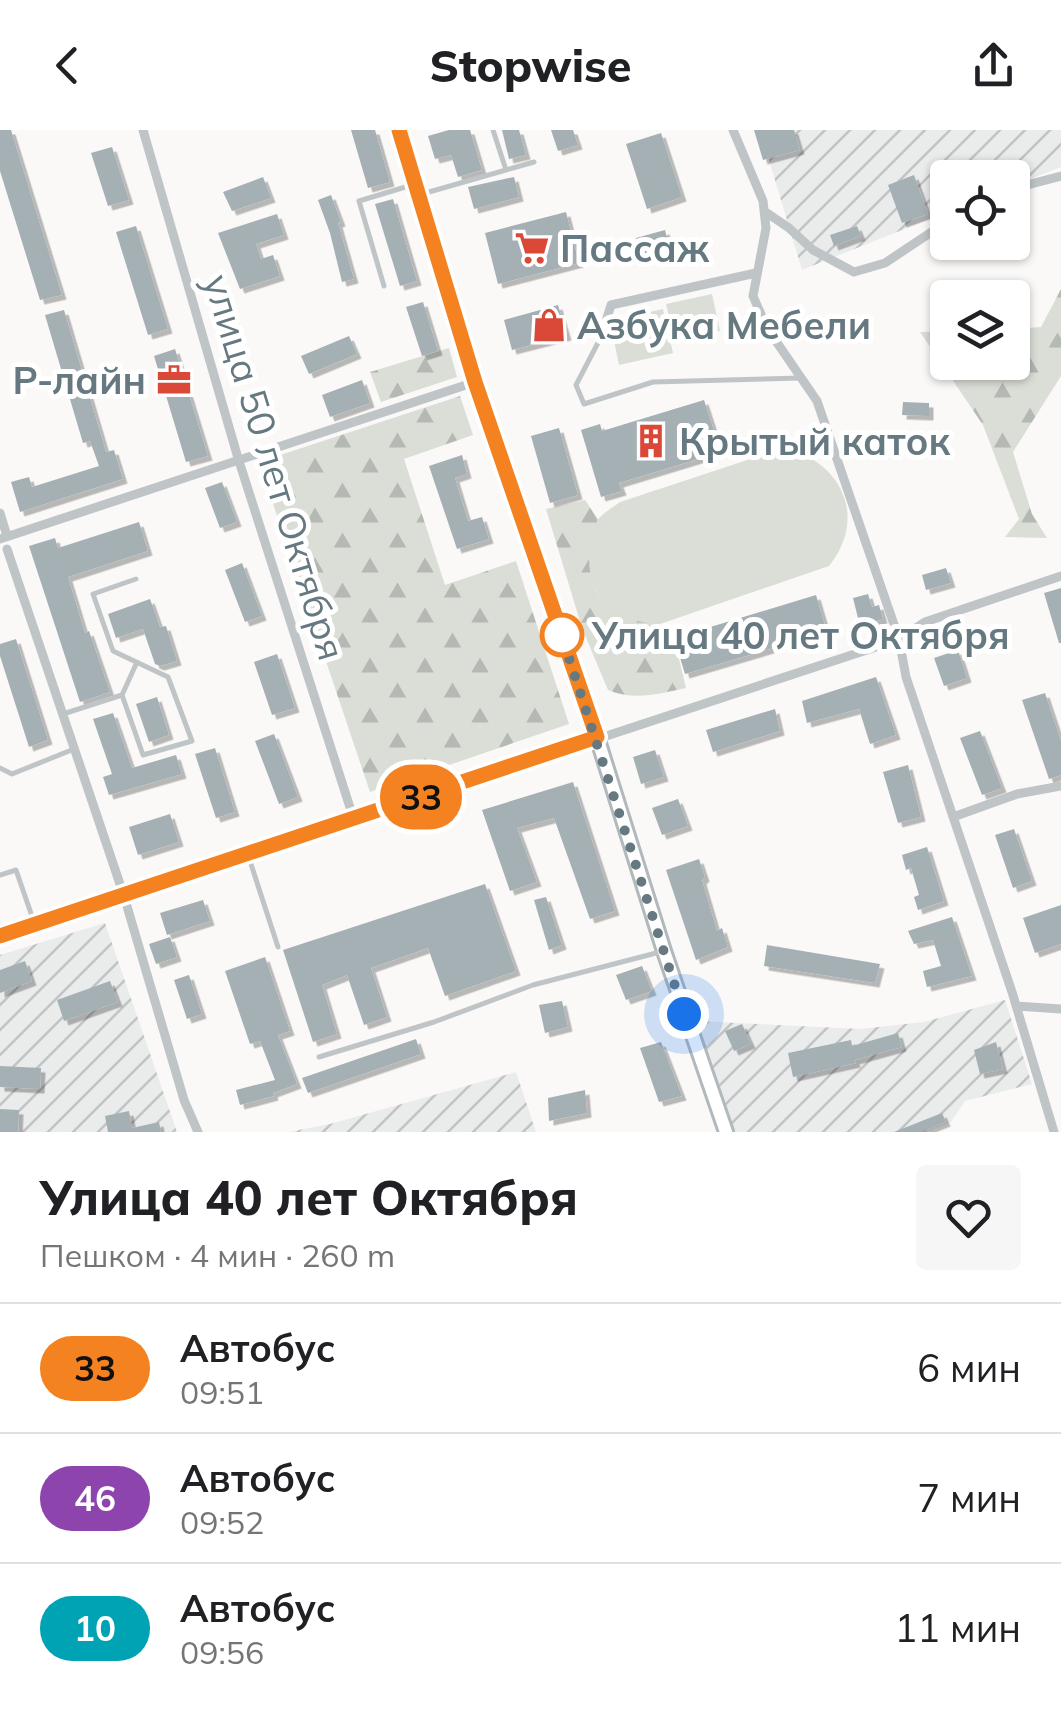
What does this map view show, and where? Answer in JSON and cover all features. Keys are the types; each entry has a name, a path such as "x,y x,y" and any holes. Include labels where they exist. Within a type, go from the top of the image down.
{"main road":[{"path":"399,130 475,382 597,737 726,1132"}],"street":[{"name":"улица 50 лет Октября","path":"143,130 238,458 354,820"},
{"path":"733,130 764,202 766,228 753,296 767,328 817,401 845,476 1054,1132"},
{"path":"1030,184 1061,176"},
{"path":"764,212 813,250 854,272 885,263 930,234"},
{"path":"601,337 611,305 756,273"},
{"path":"0,513 4,537 475,382"},
{"path":"7,549 124,896 184,1100 198,1132"},
{"path":"899,640 925,622 1061,576"},
{"path":"0,936 884,644"},
{"path":"954,817 1017,794 1061,786"},
{"path":"1016,1006 1061,1009"}],"lane":[{"path":"493,130 506,170"},
{"path":"384,286 359,201 534,162"},
{"path":"601,337 576,385 584,404 653,382 804,378"},
{"path":"136,580 94,594 113,651 168,677 192,741 143,755 122,695 136,662"},
{"path":"62,714 122,695"},
{"path":"0,768 12,774 74,749"},
{"path":"248,855 278,947"},
{"path":"0,875 16,870 35,925"},
{"path":"318,1057 434,1022 533,985 664,951"}],"shaded area":[{"path":"760,130 1061,130 1061,167 1030,179 1030,160 930,160 930,219 802,270"},
{"path":"105,923 177,1132 0,1132 0,955"},
{"path":"1005,1000 1032,1084 965,1101 951,1122 926,1132 734,1132 697,1021 861,1029 924,1022"},
{"path":"516,1072 536,1132 288,1132 330,1124"}],"green space":[{"path":"1061,289 1061,376 1013,452 1032,514 1047,538 1005,537 1019,519 983,425 953,380 1030,380 1030,328 1041,327"},
{"path":"712,294 720,331 675,341 666,304"},
{"path":"663,309 673,353 619,365 610,321"},
{"path":"920,332 930,332 930,347"},
{"path":"449,348 457,377 381,402 370,372"},
{"path":"460,396 473,435 404,459 445,585 516,561 569,724 370,792 259,462"},
{"path":"784,448 821,465 843,494 847,529 829,566 660,624 627,619 602,599 590,575 588,548 596,522 604,514 620,502"},
{"path":"585,500 598,519 589,558 597,591 620,614 660,624 674,638 686,688 637,696 608,690 582,628 546,509"}],"building":[{"path":"0,130 11,130 62,295 40,300 0,171"},
{"path":"351,130 375,130 390,182 368,188"},
{"path":"470,130 482,170 458,177 451,155 435,159 428,136"},
{"path":"502,130 519,130 526,155 509,159"},
{"path":"551,130 573,130 578,145 558,151"},
{"path":"754,130 794,130 800,150 763,160"},
{"path":"661,133 682,197 647,209 626,144"},
{"path":"112,147 129,200 108,206 91,153"},
{"path":"914,175 928,214 902,223 888,185"},
{"path":"263,177 271,198 232,211 223,192"},
{"path":"514,177 519,197 474,209 468,187"},
{"path":"331,195 354,279 342,282 318,200"},
{"path":"393,199 417,281 400,286 375,204"},
{"name":"Пассаж","path":"566,212 579,263 498,284 485,233"},
{"path":"277,214 284,235 256,244 261,259 273,255 280,276 240,289 218,233"},
{"path":"136,226 168,329 148,335 116,232"},
{"path":"857,226 861,236 834,246 830,235"},
{"path":"665,230 670,250 642,258 636,238"},
{"path":"423,302 438,351 422,356 406,307"},
{"path":"558,305 567,336 512,350 504,320"},
{"path":"64,310 106,452 114,450 123,479 20,512 11,482 29,477 32,487 99,466 90,441 83,443 45,315"},
{"path":"349,336 357,354 309,374 301,356"},
{"path":"175,349 208,456 186,462 154,356"},
{"path":"362,380 370,403 330,417 322,395"},
{"name":"Крытый каток","path":"704,400 721,452 619,483 622,491 601,497 581,430 600,424 602,431"},
{"path":"903,402 929,403 929,416 902,415"},
{"path":"559,428 578,495 550,503 531,436"},
{"path":"462,455 467,474 455,478 468,521 482,517 489,539 457,549 429,466"},
{"path":"222,482 237,522 220,528 205,488"},
{"path":"139,522 148,551 68,577 85,633 89,631 110,692 80,702 29,546 55,538 58,548"},
{"path":"242,563 262,616 245,622 225,570"},
{"path":"946,568 951,583 926,590 922,575"},
{"path":"1061,588 1061,643 1059,643 1044,593"},
{"path":"868,594 872,607 879,605 883,619 860,626 853,598"},
{"path":"816,595 827,632 685,674 674,638"},
{"path":"150,599 160,627 166,626 177,661 160,666 155,664 143,629 116,638 108,614"},
{"path":"16,639 48,740 29,747 0,656 0,644"},
{"path":"958,650 967,678 944,686 934,658"},
{"path":"277,654 295,708 272,715 254,662"},
{"path":"876,677 896,735 870,744 859,709 807,723 802,701"},
{"path":"1045,693 1061,741 1061,775 1049,779 1022,700"},
{"path":"157,697 169,735 149,742 136,704"},
{"path":"775,709 780,731 713,752 706,730"},
{"path":"113,713 132,768 176,755 182,774 109,795 103,777 112,774 93,719"},
{"path":"980,731 1002,788 982,795 960,738"},
{"path":"274,734 298,797 279,804 255,741"},
{"path":"215,748 235,812 216,818 195,754"},
{"path":"655,750 664,777 641,784 633,757"},
{"path":"908,765 921,817 898,823 883,772"},
{"path":"573,782 615,911 590,919 554,818 517,828 537,882 510,891 482,810"},
{"path":"678,799 688,826 662,835 652,808"},
{"path":"170,814 179,842 138,855 129,827"},
{"path":"1014,829 1032,881 1013,888 995,835"},
{"path":"927,847 944,901 918,910 914,897 919,895 911,868 906,870 902,855"},
{"path":"699,859 717,931 722,928 728,947 696,960 666,870"},
{"path":"485,884 516,971 445,996 428,948 371,968 387,1017 364,1025 347,975 322,985 337,1034 313,1042 283,950"},
{"path":"546,897 562,945 549,950 534,900"},
{"path":"203,900 210,921 167,935 160,913"},
{"path":"1061,905 1061,944 1035,953 1023,918"},
{"path":"952,917 972,976 927,987 923,971 941,966 933,940 914,944 908,931"},
{"path":"170,937 177,957 156,964 149,944"},
{"path":"767,945 880,964 875,983 764,966"},
{"path":"265,957 290,1031 278,1035 297,1084 273,1093 274,1096 240,1105 236,1090 275,1080 260,1041 250,1044 225,971"},
{"path":"25,961 32,981 0,993 0,970"},
{"path":"642,966 652,991 626,1000 616,975"},
{"path":"189,975 202,1014 187,1019 174,980"},
{"path":"110,981 118,1002 64,1021 57,1000"},
{"path":"562,1001 568,1027 545,1033 539,1005"},
{"path":"742,1024 751,1044 734,1051 725,1031"},
{"path":"898,1033 902,1047 855,1060 856,1063 793,1077 788,1053 851,1040 852,1046"},
{"path":"416,1039 421,1054 308,1093 302,1078"},
{"path":"661,1042 682,1096 659,1102 640,1048"},
{"path":"996,1042 1003,1069 980,1074 974,1050"},
{"path":"0,1066 41,1068 40,1089 0,1087"},
{"path":"585,1090 587,1113 549,1121 548,1098"},
{"path":"0,1109 19,1110 18,1132 0,1132"},
{"path":"129,1111 132,1128 159,1122 161,1132 108,1132 105,1116"},
{"path":"942,1113 946,1122 921,1132 894,1132"}],"bus line":[{"name":"33","path":"0,936 597,737 475,382 399,130"}],"place":[{"name":"Пассаж","path":"532,248"},
{"name":"Азбука Мебели","path":"549,325"},
{"name":"Р-лайн","path":"174,380"},
{"name":"Крытый каток","path":"651,441"},
{"name":"Улица 40 лет Октября","path":"562,635"}],"route":[{"path":"562,635 560,630 684,1014"}]}
